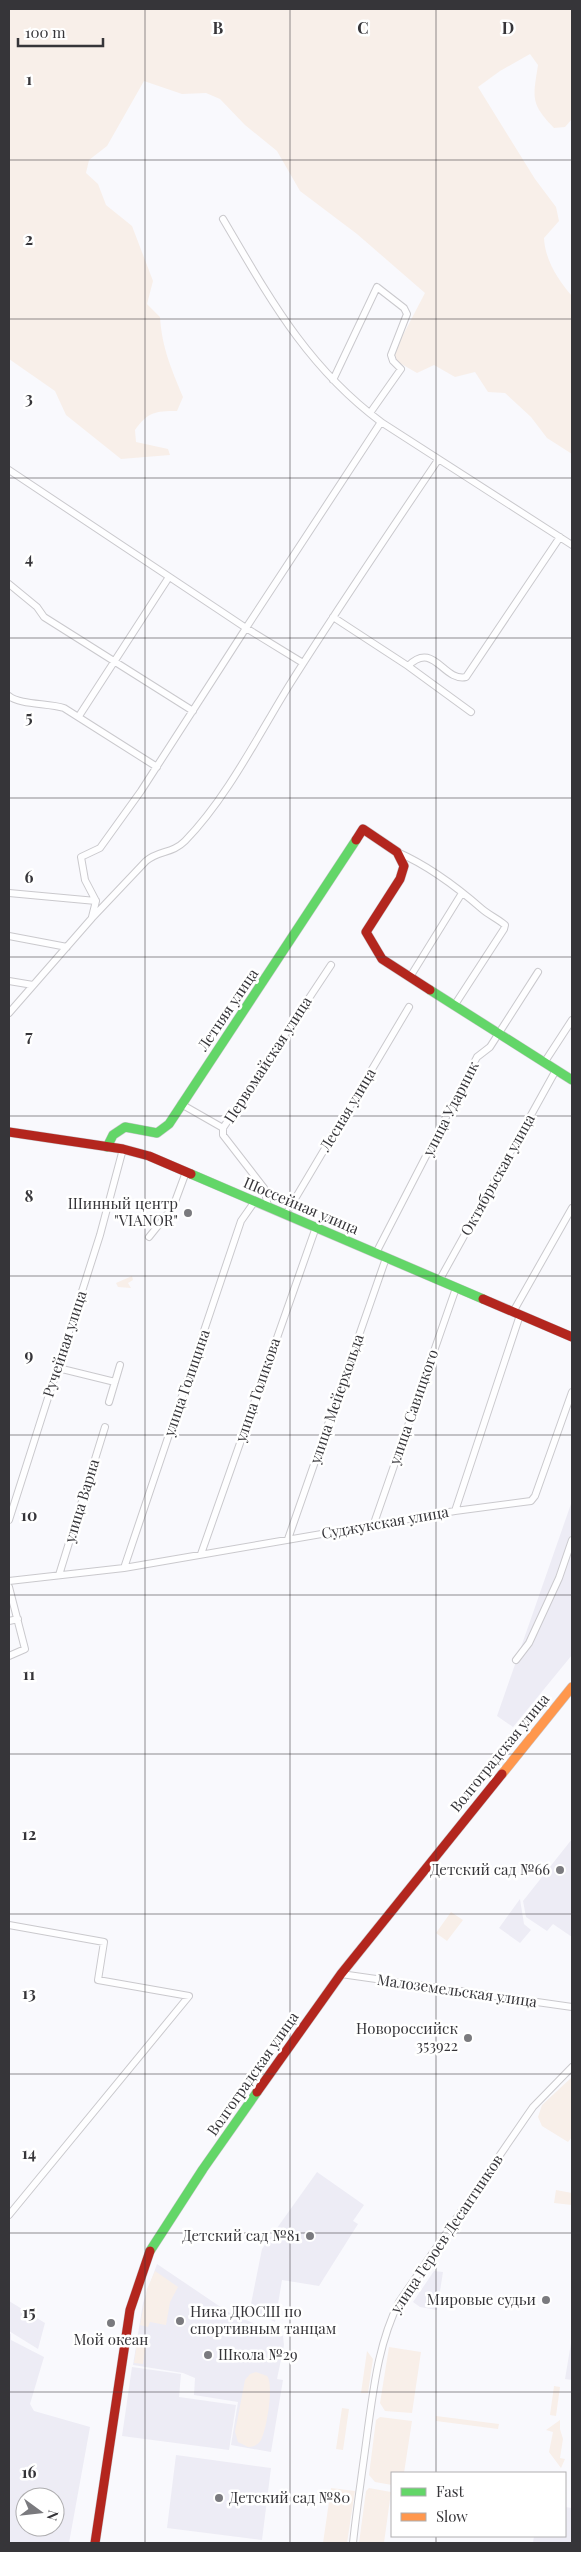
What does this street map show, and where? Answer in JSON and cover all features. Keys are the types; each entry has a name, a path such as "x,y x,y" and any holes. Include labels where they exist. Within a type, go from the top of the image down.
{"street":[{"path":"223,219 290,331 333,380 381,422 572,545"},
{"path":"333,380 377,287 404,308 407,314 391,355 393,361 401,369 370,413"},
{"path":"92,918 96,901 85,880 81,857 100,848 157,767 381,422"},
{"path":"9,1013 92,918 146,861 155,854 172,851 184,842 209,813 303,663 438,460"},
{"path":"9,470 246,628 303,663"},
{"path":"408,666 418,658 428,657 457,677 466,677 560,537"},
{"path":"80,716 169,577"},
{"path":"9,584 37,607 44,617 193,711"},
{"path":"333,617 408,666 471,712"},
{"path":"9,696 14,700 51,704 80,716 157,767"},
{"name":"Летняя улица","path":"107,1147 113,1135 125,1127 157,1133 169,1124 363,829 397,852"},
{"path":"397,852 414,859 504,924 504,929 454,1006"},
{"path":"397,852 404,866 400,879 366,932 382,959 572,1080"},
{"path":"9,893 96,901"},
{"path":"410,976 462,893"},
{"path":"9,936 67,947"},
{"name":"Первомайская улица","path":"268,1206 264,1188 224,1135 223,1128 331,965"},
{"name":"улица Ударник","path":"376,1253 478,1057 490,1046 538,972"},
{"path":"9,981 33,985"},
{"name":"Лесная улица","path":"286,1214 409,1007"},
{"path":"544,1063 572,1020"},
{"name":"Октябрьская улица","path":"440,1281 556,1070"},
{"path":"181,1104 223,1128"},
{"name":"Шоссейная улица","path":"13,1133 123,1149 149,1156 572,1337"},
{"name":"Ручейная улица","path":"9,1520 100,1236 123,1149"},
{"path":"149,1237 173,1207 186,1172"},
{"name":"улица Голицина","path":"124,1568 241,1221 255,1201"},
{"path":"455,1511 516,1314 572,1208"},
{"name":"улица Голикова","path":"201,1554 316,1227"},
{"name":"улица Мейерхольда","path":"288,1539 386,1258"},
{"name":"улица Савицкого","path":"372,1526 456,1288"},
{"path":"109,1402 120,1365"},
{"path":"58,1368 115,1382"},
{"name":"Суджукская улица","path":"59,1575 124,1568 455,1511 528,1502 533,1499 572,1392"},
{"name":"улица Варна","path":"59,1575 105,1427"},
{"path":"516,1660 529,1643 559,1578 572,1540"},
{"path":"9,1580 59,1575"},
{"path":"9,1587 25,1649 9,1656"},
{"path":"9,1621 18,1619"},
{"name":"Волгоградская улица","path":"95,2543 130,2310 148,2255 203,2169 341,1974 572,1686"},
{"path":"9,1925 104,1942 98,1980 189,1996 9,2215"},
{"name":"Малоземельская улица","path":"341,1974 572,2008"},
{"name":"улица Героев Десантников","path":"352,2543 373,2390 381,2345 388,2322 404,2294 528,2113 572,2067"}],"shaded area":[{"path":"9,9 572,9 572,119 565,127 554,128 537,106 535,85 538,65 530,54 500,71 478,87 535,179 556,207 559,221 544,238 547,254 553,269 572,296 572,454 547,438 531,417 505,393 488,392 475,372 455,377 434,365 417,373 391,358 425,293 357,234 300,191 277,151 245,125 220,99 206,93 182,94 144,81 107,146 89,160 86,173 98,184 106,205 132,226 153,281 147,304 160,317 165,348 183,397 177,411 157,412 148,416 135,430 136,442 168,449 170,455 121,459 66,415 55,391 9,359"},
{"path":"132,1276 133,1280 128,1283 131,1288 118,1287 116,1283"},
{"path":"572,1501 572,1655 513,1727 497,1716"},
{"name":"Детский сад №66","path":"572,1839 572,1937 553,1924 547,1931 526,1917 523,1901"},
{"path":"520,1899 524,1924 531,1930 520,1943 499,1928"},
{"path":"451,1912 463,1920 447,1941 436,1933"},
{"path":"572,2077 572,2137 568,2142 542,2126 538,2117 542,2105"},
{"name":"Детский сад №81","path":"317,2172 364,2205 353,2221 358,2224 319,2286 282,2280 275,2322 250,2309 262,2249"},
{"path":"556,2190 572,2193 572,2205 554,2203"},
{"name":"Школа №29","path":"157,2264 228,2312 283,2336 284,2345 277,2379 283,2380 271,2452 231,2445 238,2402 194,2395 195,2378 183,2373 133,2365 143,2303"},
{"path":"155,2271 178,2287 170,2302 166,2325 150,2322 148,2327 140,2325 147,2289"},
{"path":"434,2271 443,2272 437,2310 420,2307 413,2302"},
{"path":"9,2301 45,2323 38,2349 9,2331"},
{"path":"9,2333 11,2334 11,2340 44,2357 30,2404 34,2411 90,2427 69,2543 9,2543"},
{"path":"138,2336 147,2338 143,2364 134,2363"},
{"path":"572,2337 572,2380 565,2379"},
{"path":"389,2347 421,2352 412,2413 385,2411 380,2403"},
{"path":"367,2351 373,2359 368,2393 361,2393"},
{"path":"132,2367 181,2374 179,2397 236,2405 229,2450 122,2436"},
{"path":"256,2372 267,2376 269,2381 269,2407 261,2440 252,2447 248,2447 238,2442 235,2432 245,2380 250,2374"},
{"path":"554,2386 560,2387 556,2416 550,2415"},
{"path":"342,2408 349,2409 343,2450 336,2449"},
{"path":"436,2416 499,2424 498,2429 436,2421"},
{"path":"380,2417 412,2421 404,2472 391,2472 391,2485 375,2482 369,2475 376,2420"},
{"path":"560,2420 563,2439 560,2458 565,2459 561,2468 549,2452 553,2432 546,2430"},
{"name":"Детский сад №80","path":"176,2455 271,2468 262,2540 167,2528"},
{"path":"331,2488 355,2491 347,2543 323,2543"},
{"path":"369,2488 391,2492 384,2543 359,2543 366,2491"},
{"path":"566,2507 572,2508 572,2543 533,2543 534,2537 566,2537"}],"traffic: fast":[{"path":"107,1147 113,1135 125,1127 157,1133 169,1124 356,840"},
{"path":"430,990 572,1080"},
{"path":"191,1174 483,1299"},
{"path":"150,2251 203,2169 257,2092"}],"traffic: slow":[{"path":"502,1774 572,1687"}],"traffic: jam":[{"path":"356,840 363,829 397,852 404,866 400,879 366,932 382,959 430,990"},
{"path":"9,1132 123,1149 149,1156 191,1174"},
{"path":"483,1299 572,1337"},
{"path":"257,2092 341,1974 502,1774"},
{"path":"95,2543 130,2310 150,2251"}],"place":[{"name":"Шинный центр \"VIANOR\"","path":"188,1213"},
{"name":"Детский сад №66","path":"560,1870"},
{"name":"Новороссийск 353922","path":"468,2038"},
{"name":"Детский сад №81","path":"310,2236"},
{"name":"Мировые судьи","path":"546,2300"},
{"name":"Ника ДЮСШ по спортивным танцам","path":"180,2321"},
{"name":"Мой океан","path":"111,2323"},
{"name":"Школа №29","path":"208,2355"},
{"name":"Детский сад №80","path":"219,2498"}]}
